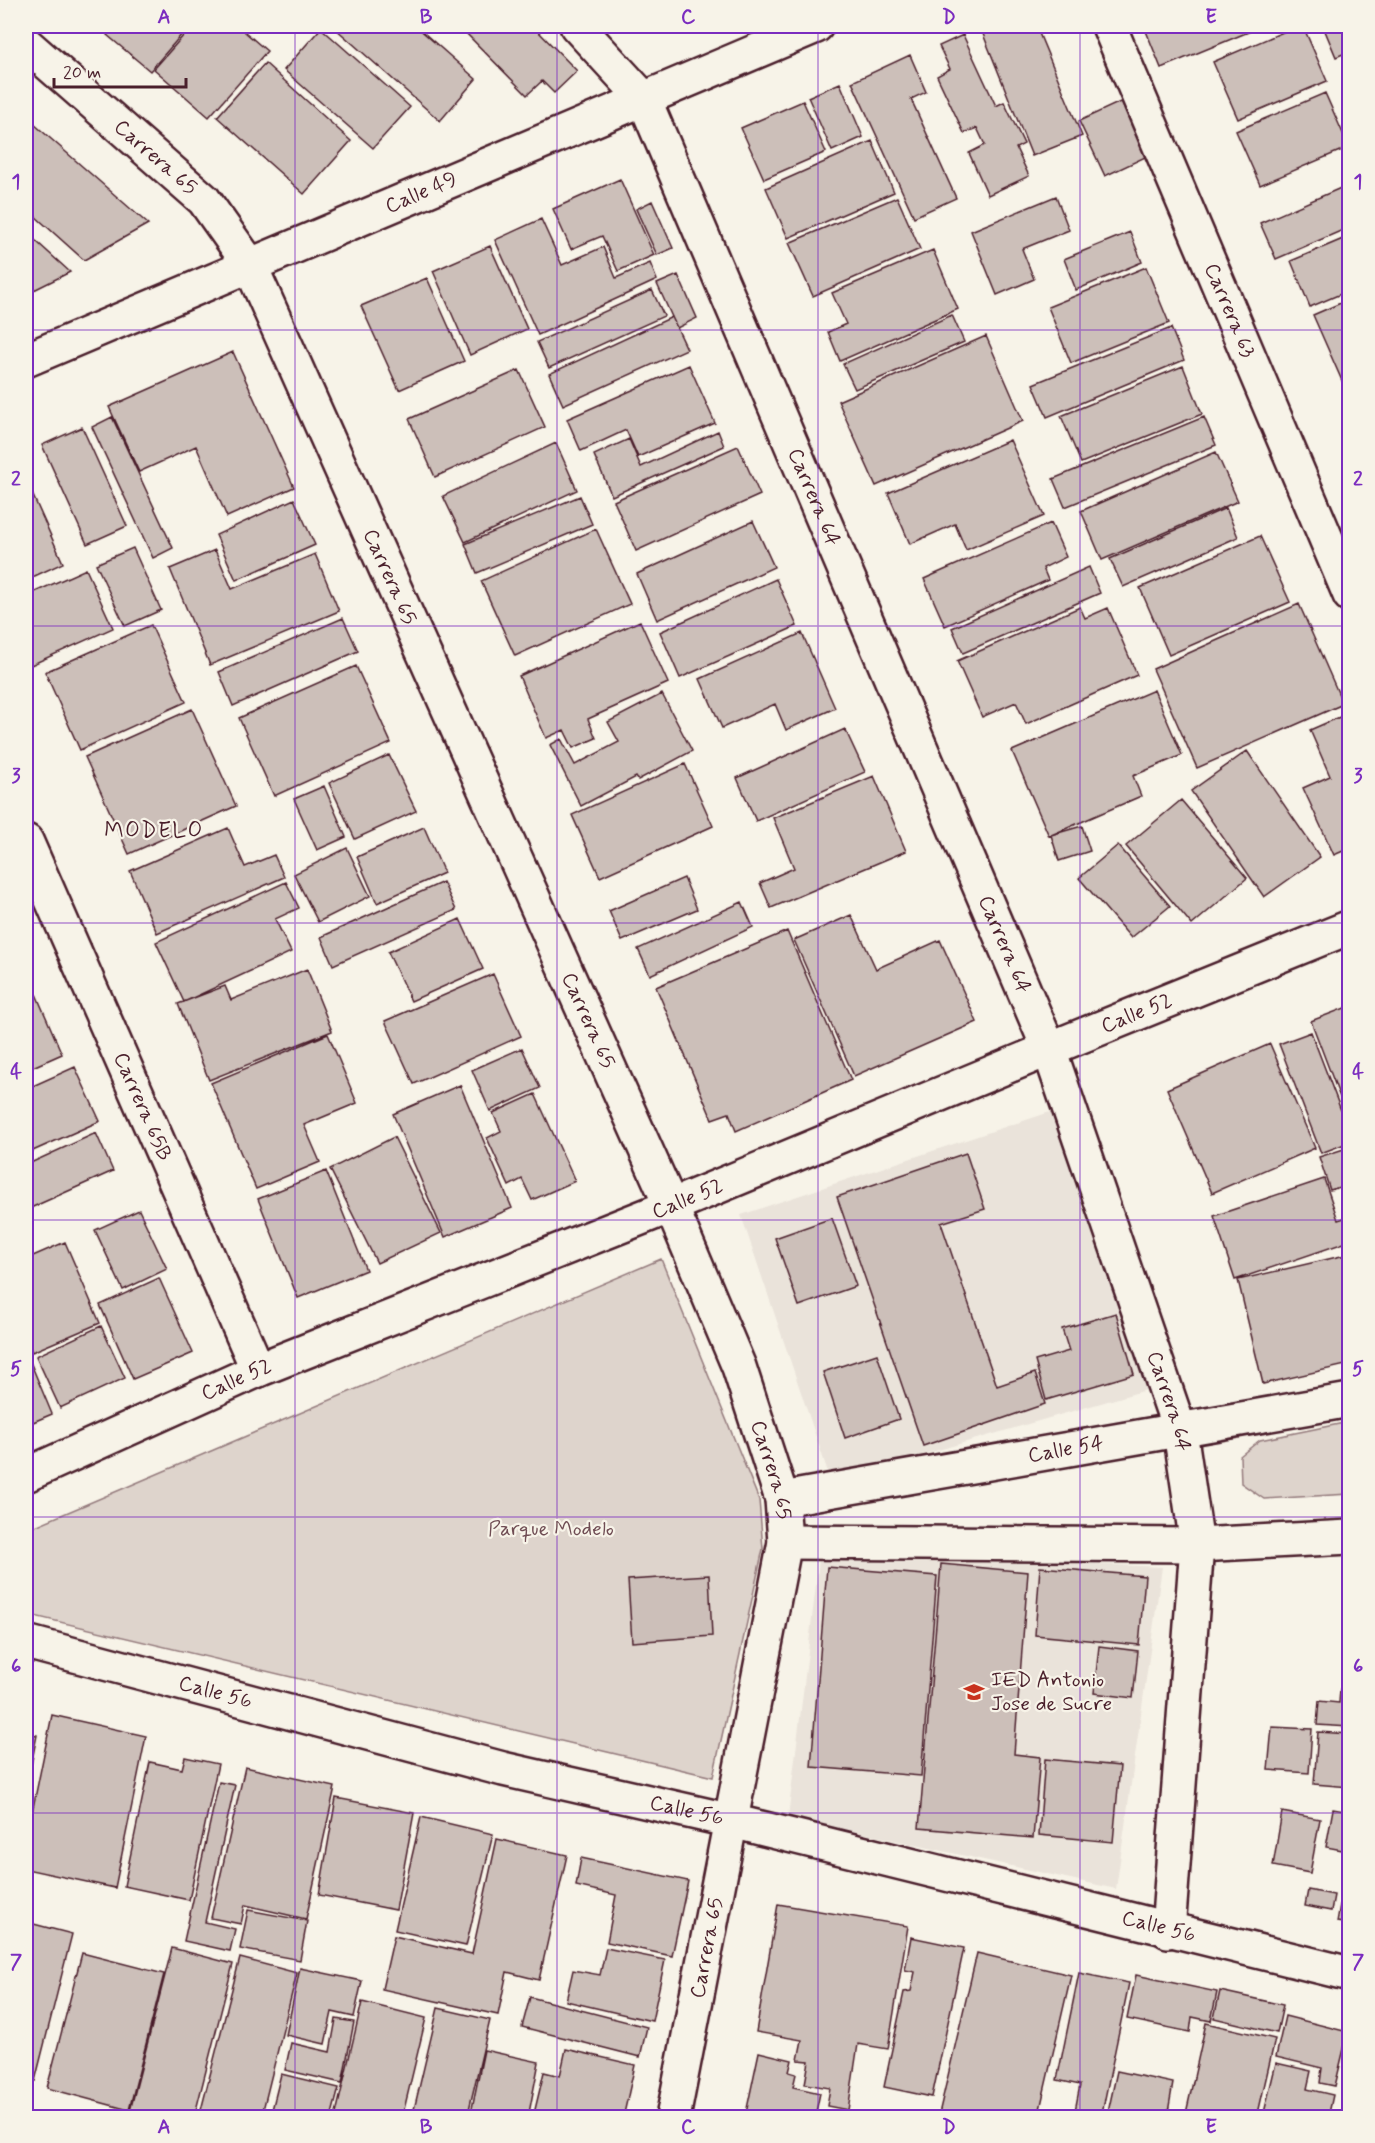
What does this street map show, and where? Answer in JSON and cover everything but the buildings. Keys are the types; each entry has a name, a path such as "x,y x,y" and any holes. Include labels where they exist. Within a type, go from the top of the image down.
{"street":[{"name":"Carrera 64","path":"577,26 644,99 1048,1049 1180,1431 1197,1545 1168,1931"},
{"name":"Calle 49","path":"26,360 816,26"},
{"name":"Carrera 63","path":"1109,26 1350,595"},
{"name":"Carrera 65","path":"26,44 204,200 250,265 671,1206 739,1367 782,1499 785,1542 673,2118"},
{"name":"Carrera 65B","path":"26,841 258,1371"},
{"name":"Calle 52","path":"26,1475 258,1371 671,1206 1048,1049 1350,927"},
{"name":"Calle 54","path":"782,1499 1350,1400"},
{"path":"785,1542 1197,1545 1350,1537"},
{"name":"Calle 56","path":"26,1642 502,1769 732,1821 1168,1931 1350,1974"}],"shaded area":[{"path":"1053,1111 1146,1390 831,1481 741,1215"},
{"name":"IED Antonio Jose de Sucre","path":"820,1552 1162,1567 1116,1889 788,1817"}],"green space":[{"name":"Parque Modelo","path":"661,1259 759,1500 763,1549 713,1777 26,1614 26,1530"},
{"path":"1349,1422 1349,1494 1264,1499 1241,1483 1240,1456 1260,1440"}],"place":[{"name":"IED Antonio Jose de Sucre","path":"974,1692"}],"district":[{"name":"MODELO","path":"154,831"}]}
